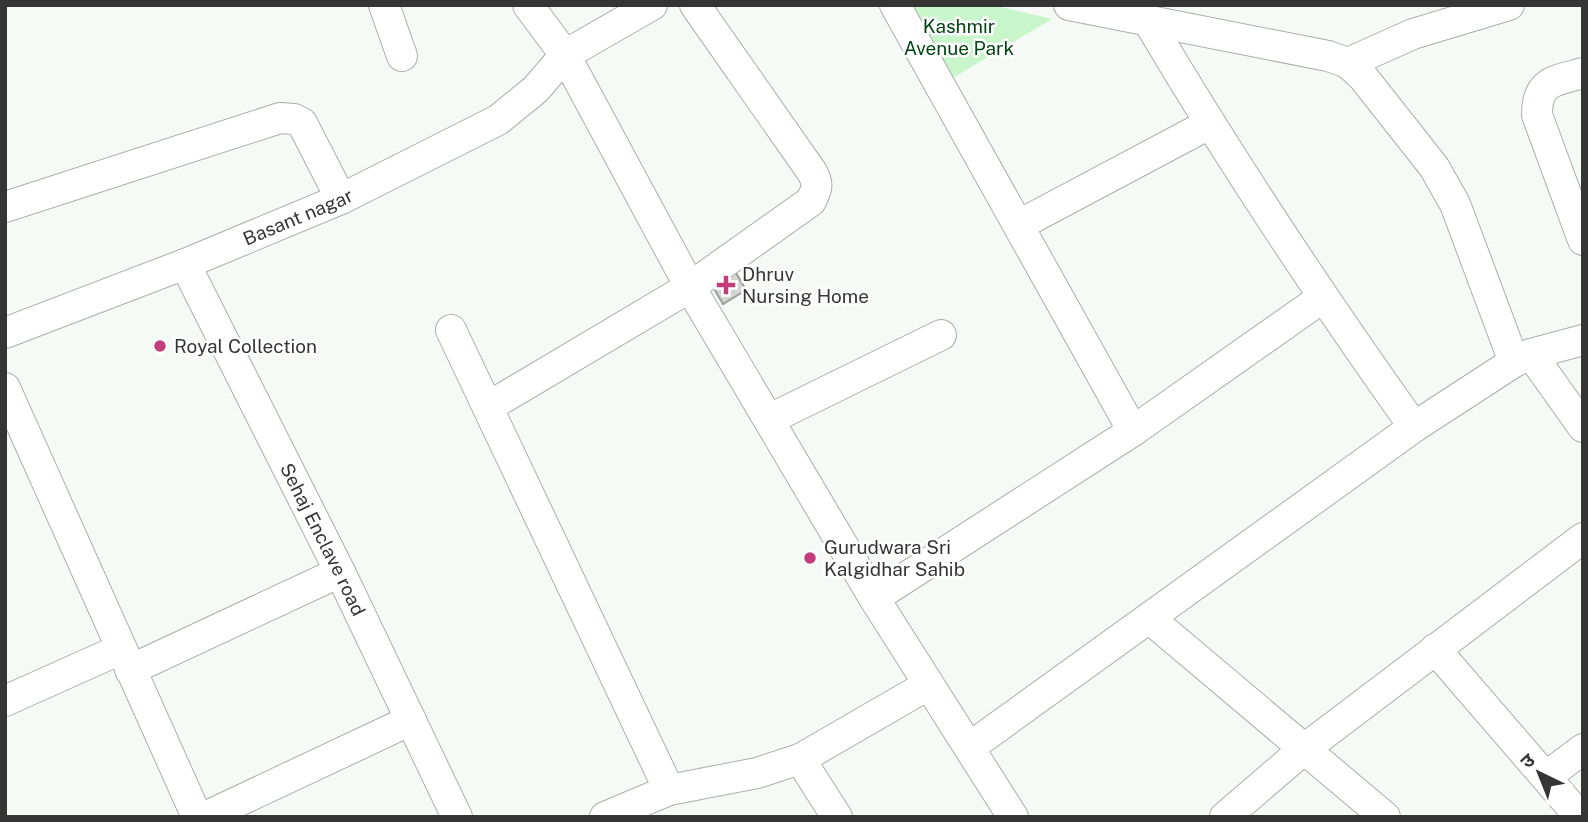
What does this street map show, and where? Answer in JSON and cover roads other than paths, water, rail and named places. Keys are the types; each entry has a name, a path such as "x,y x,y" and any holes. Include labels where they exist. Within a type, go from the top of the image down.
{"street":[{"path":"384,5 402,56"},
{"path":"528,5 565,55 690,287 874,598 1013,817"},
{"name":"Basant nagar","path":"5,333 185,264 341,199 498,120 536,89 565,55 652,5"},
{"path":"488,407 690,287 811,201 817,188 812,172 695,5"},
{"path":"895,5 1019,225 1068,319 1133,431"},
{"path":"1069,5 1328,55 1348,63 1363,77 1434,167 1455,204 1522,358 1583,427"},
{"path":"1348,63 1413,34 1509,5"},
{"path":"1148,20 1209,124 1322,298 1414,427"},
{"path":"1583,73 1548,83 1539,93 1537,102 1537,115 1583,240"},
{"path":"5,207 280,118 294,118 302,123 341,199"},
{"path":"1019,225 1209,124"},
{"name":"Sehaj Enclave road","path":"185,264 340,572 457,817"},
{"path":"874,598 1133,431 1322,298"},
{"path":"452,330 669,790"},
{"path":"770,419 941,335"},
{"path":"970,747 1414,427 1522,358 1583,340"},
{"path":"5,388 197,817"},
{"path":"1225,817 1303,750 1583,538"},
{"path":"5,701 126,660 340,572"},
{"path":"1149,618 1385,817"},
{"path":"1435,649 1580,817"},
{"path":"605,817 669,790 757,773 800,759 928,685"},
{"path":"205,817 411,720"},
{"path":"1547,776 1583,749"},
{"path":"800,759 837,817"}],"place":[{"name":"Dhruv Nursing Home","path":"726,285"},
{"name":"Royal Collection","path":"160,346"},
{"name":"Gurudwara Sri Kalgidhar Sahib","path":"810,558"}],"park label":[{"name":"Kashmir Avenue Park","path":"959,37"}]}
